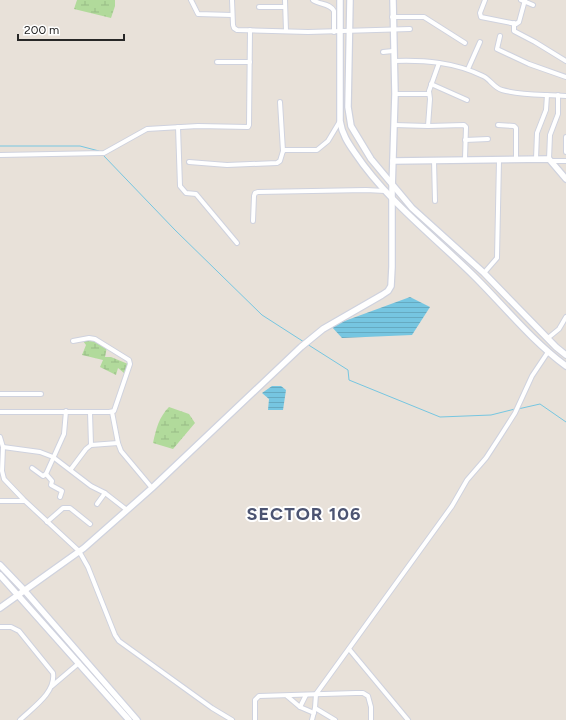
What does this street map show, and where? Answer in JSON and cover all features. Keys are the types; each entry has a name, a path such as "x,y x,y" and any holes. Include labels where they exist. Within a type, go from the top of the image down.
{"street":[{"path":"191,0 198,14 232,15"},
{"path":"232,0 233,25 237,30 350,32 410,29"},
{"path":"285,0 286,31"},
{"path":"313,0 320,4 330,5 334,11 337,32 340,121 344,136 366,169 392,199 476,278 548,352 566,366"},
{"path":"337,32 340,0"},
{"path":"350,0 349,122 371,159 392,185 419,214 484,273 566,355"},
{"path":"0,608 79,551 127,510 307,342 323,329 382,295 390,288 392,282 392,185 395,94 392,30 393,0"},
{"path":"485,0 480,16 514,23 518,23 523,0 533,5"},
{"path":"259,7 285,7"},
{"path":"392,17 424,17 465,43"},
{"path":"514,23 514,31 533,40 566,61"},
{"path":"0,155 104,153 147,129 249,126 250,30"},
{"path":"500,36 497,49 528,64 566,76"},
{"path":"468,69 480,42"},
{"path":"382,52 393,51"},
{"path":"394,61 418,60 468,69 487,78 500,90 538,95 566,96"},
{"path":"218,62 250,62"},
{"path":"428,126 429,94 439,63"},
{"path":"431,84 467,100"},
{"path":"395,94 429,94"},
{"path":"536,159 537,133 546,110 547,95"},
{"path":"558,95 558,114 550,135 550,160 566,179"},
{"path":"189,162 227,165 277,163 280,161 283,151 280,102"},
{"path":"283,151 317,150 328,141 340,121"},
{"path":"394,125 464,126 466,140 464,160"},
{"path":"498,125 514,126 516,128 516,159"},
{"path":"178,127 180,186 186,192 196,194 237,243"},
{"path":"566,137 566,152"},
{"path":"466,140 488,139"},
{"path":"393,161 516,159 566,161"},
{"path":"434,160 435,201"},
{"path":"484,273 495,263 498,256 499,160"},
{"path":"253,221 254,196 255,193 258,192 385,191"},
{"path":"548,338 558,329 566,316"},
{"path":"0,412 112,412 116,408 130,364 129,360 95,339 89,338 73,341"},
{"path":"312,720 315,711 316,694 452,506 467,480 490,452 515,413 532,376 548,352"},
{"path":"0,394 41,394"},
{"path":"46,474 64,434 66,412"},
{"path":"90,412 91,445"},
{"path":"112,412 121,451 152,488"},
{"path":"0,437 3,447 1,471 7,484 79,551 88,567 115,635 121,644 212,708 232,720"},
{"path":"71,469 86,449 91,445 118,443"},
{"path":"3,447 40,452 53,457 71,469 91,486 105,493 127,510"},
{"path":"32,468 43,476 46,474"},
{"path":"46,474 52,481 51,485 62,492 60,497"},
{"path":"97,504 105,493"},
{"path":"0,501 24,500"},
{"path":"47,522 66,507 70,508 90,524"},
{"path":"0,565 24,590 137,720"},
{"path":"0,575 129,720"},
{"path":"0,627 11,627 19,631 53,673 50,688"},
{"path":"349,649 408,720"},
{"path":"20,720 50,688 79,663"},
{"path":"255,720 255,700 259,696 363,694 368,696 371,706 371,720"},
{"path":"300,707 306,695"},
{"path":"287,696 300,707 315,711 336,720"}],"green space":[{"path":"77,0 115,0 115,6 111,18 74,9"},
{"path":"91,339 107,347 105,357 111,357 128,364 124,373 118,368 116,375 100,367 103,360 82,355 86,345 83,341"},
{"path":"169,407 189,414 195,423 173,449 153,443 158,424"}],"water":[{"path":"410,297 430,307 412,335 342,338 331,326"},
{"path":"272,386 281,386 286,390 283,410 268,410 269,399 262,393"}],"waterway":[{"path":"0,146 80,146 99,151"},
{"path":"103,155 175,230 262,315 304,342"},
{"path":"307,344 348,370 349,380 440,417 491,415 515,409"},
{"path":"518,409 540,404 566,422"}],"district":[{"name":"SECTOR 106","path":"304,514"}]}
